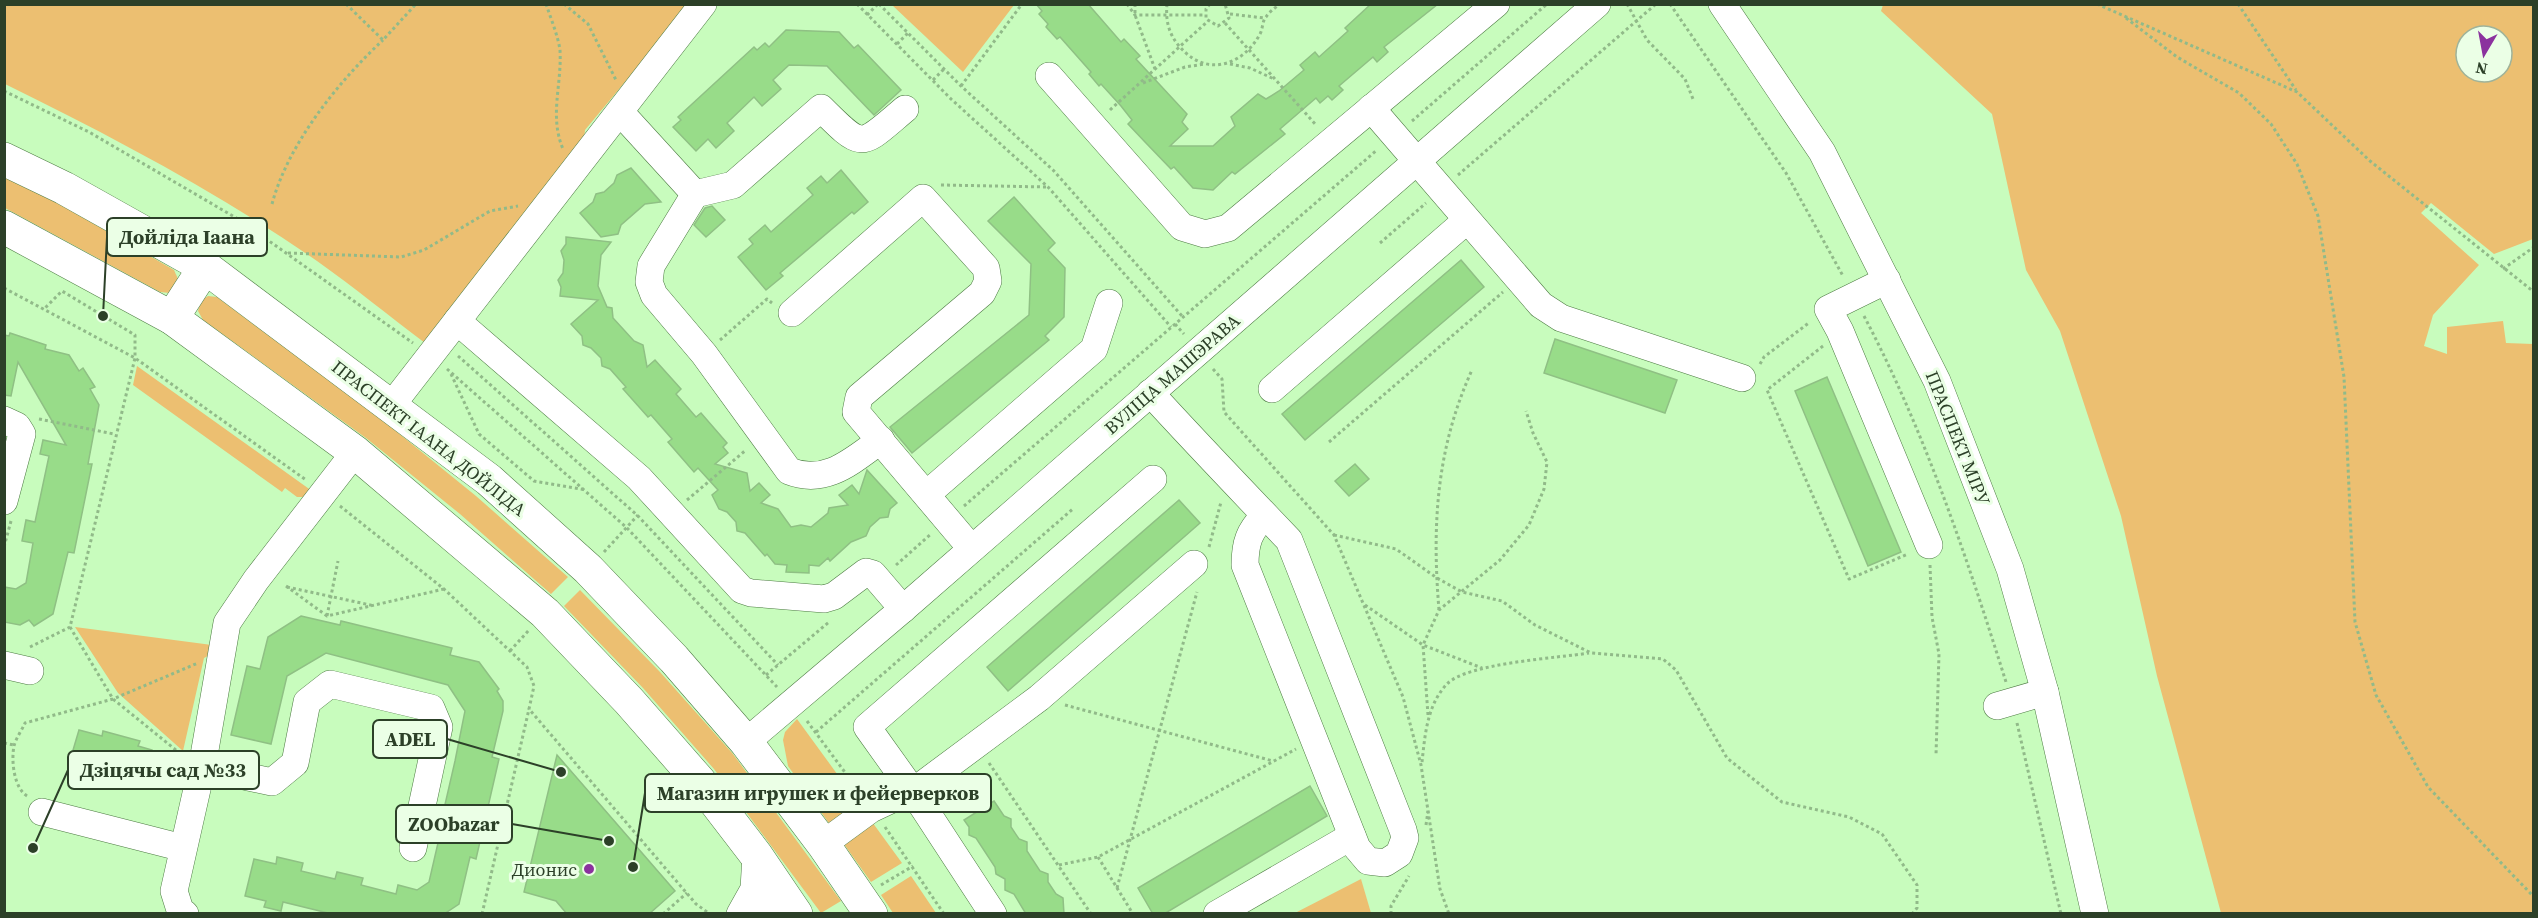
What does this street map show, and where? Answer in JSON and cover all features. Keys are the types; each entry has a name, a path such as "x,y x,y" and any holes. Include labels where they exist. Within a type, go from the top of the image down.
{"main road":[{"name":"ПРАСПЕКТ ІААНА ДОЙЛІДА","path":"4,159 64,188 206,267 489,480 588,569 674,659 746,742 823,844 874,901"},
{"path":"4,227 172,318 355,452 545,614 665,741 700,782 756,855 796,914"},
{"path":"172,318 206,267"}],"street":[{"path":"391,406 553,201 703,4"},
{"path":"1049,76 1182,227 1205,234 1228,228 1496,4"},
{"name":"ВУЛІЦА МАШЭРАВА","path":"746,742 903,609 1597,4"},
{"name":"ПРАСПЕКТ МІРУ","path":"1722,4 1822,152 1937,381 2001,547 2045,692 2095,914"},
{"path":"624,108 695,194"},
{"path":"881,440 837,471 827,475 797,474 789,471 704,354 654,296 649,282 651,266 695,194 733,185 821,108 849,136 862,140 873,136 905,108"},
{"path":"1371,108 1541,305 1561,318 1743,378"},
{"path":"792,313 923,198 986,268 988,281 982,293 859,397 856,412 971,548"},
{"path":"1272,389 1467,220"},
{"path":"1887,280 1834,320 1929,545"},
{"path":"927,494 1094,349 1109,303"},
{"path":"449,331 639,478 742,590 752,593 824,599 834,596 866,572 873,574 903,609"},
{"path":"1150,393 1289,540 1405,838 1399,854 1393,860 1376,863 1361,855 1245,566 1245,546 1253,527 1265,515"},
{"path":"4,501 22,434 11,423"},
{"path":"176,906 183,848 188,763 222,653 227,623 256,580 355,452"},
{"path":"993,914 912,790 867,727 1154,479"},
{"path":"823,844 871,809 912,790 977,745 1039,698 1200,567"},
{"path":"188,763 272,782 295,763 307,702 330,684 431,708 439,727 413,848"},
{"path":"1997,706 2045,692"},
{"path":"39,805 183,848"},
{"path":"1217,914 1352,836"},
{"path":"742,914 754,889 756,855"},
{"path":"742,914 769,909 788,914"}],"path":[{"path":"346,4 384,40"},
{"path":"272,204 279,178 302,139 338,87 416,4"},
{"path":"546,4 560,50 555,112 557,135 573,174"},
{"path":"564,4 588,24 624,108"},
{"path":"857,4 933,80 1048,187 1172,327"},
{"path":"867,15 879,4 961,86 1053,170 1183,318"},
{"path":"961,86 1022,4"},
{"path":"1127,4 1135,15 1155,69"},
{"path":"1135,4 1135,15"},
{"path":"1167,4 1166,15 1172,37 1179,47 1192,58 1206,64"},
{"path":"1209,5 1205,15 1208,21 1218,26 1225,23 1229,14 1225,4"},
{"path":"1228,64 1239,59 1249,50 1261,32 1264,18 1280,4"},
{"path":"878,580 1547,4"},
{"path":"1628,4 1647,40 1685,79 1693,99"},
{"path":"1380,243 1656,4"},
{"path":"2097,4 2297,92"},
{"path":"2238,4 2297,92 2370,161 2502,269 2534,292"},
{"path":"1229,14 1264,18"},
{"path":"1135,15 1205,15"},
{"path":"2126,18 2177,57 2240,93 2271,124 2297,164 2318,216 2344,377 2355,622 2376,695 2428,788 2534,897"},
{"path":"1105,115 1208,21"},
{"path":"1225,23 1330,141"},
{"path":"897,44 908,33"},
{"path":"1138,85 1185,67 1206,64 1228,64 1250,68 1275,80"},
{"path":"933,80 944,69"},
{"path":"286,253 401,257 424,250 490,211 553,201"},
{"path":"2502,269 2534,247"},
{"path":"1329,442 1518,279"},
{"path":"4,288 135,358 324,493 444,589 527,667 534,686 482,914"},
{"path":"20,662 70,627 135,358 135,335 62,291 44,309"},
{"path":"1834,320 1767,390 1849,579 1929,545 1932,617 1939,654 1936,755"},
{"path":"1743,378 1756,372 1764,357 1834,320 1866,320"},
{"path":"449,331 638,516 778,665"},
{"path":"1439,610 1435,554 1438,480 1457,404 1472,370"},
{"path":"450,372 479,434 534,481 587,490"},
{"path":"1222,379 1224,412 1334,535 1403,697 1421,765 1440,889 1449,914"},
{"path":"1421,765 1428,715 1423,645 1439,610 1500,560 1529,525 1544,489 1547,462 1526,411"},
{"path":"11,423 45,419 115,434"},
{"path":"672,513 754,443"},
{"path":"1117,888 1160,730 1200,567 1228,476"},
{"path":"816,732 1074,508"},
{"path":"1334,535 1396,549 1437,578 1462,592 1503,601 1535,625 1591,653"},
{"path":"327,616 338,561"},
{"path":"256,580 378,606"},
{"path":"286,586 327,616 444,589"},
{"path":"1363,604 1423,645 1482,668"},
{"path":"766,675 832,619"},
{"path":"70,627 113,699 188,763"},
{"path":"39,805 19,789 14,769 14,745 25,723 113,699 222,653"},
{"path":"1428,715 1447,683 1482,668 1591,653 1663,659 1676,669 1727,758 1782,802 1849,817 1882,834 1917,885 1917,908 1912,914"},
{"path":"1039,698 1275,761"},
{"path":"529,709 696,904 710,914"},
{"path":"4,743 14,745"},
{"path":"977,745 1090,914"},
{"path":"1059,865 1098,857 1298,748"},
{"path":"1098,857 1133,914"},
{"path":"874,901 913,866"},
{"path":"663,914 687,893"}],"shaded area":[{"path":"4,5 689,5 585,130 583,148 425,343 317,261 242,212 124,145 5,84"},
{"path":"892,5 1014,5 963,72"},
{"path":"1883,5 2533,5 2533,239 2494,254 2431,203 2421,213 2479,265 2433,315 2424,346 2447,354 2447,327 2503,321 2506,343 2533,344 2533,913 2221,913 2157,676 2121,516 2060,331 2026,270 1992,114 1881,11"},
{"path":"4,177 56,202 174,270 178,279 170,293 160,292 5,208"},
{"path":"208,296 217,297 381,419 476,496 568,577 551,594 460,514 366,438 203,320 198,311 201,301"},
{"path":"137,366 312,491 306,497 297,497 285,488 282,492 133,385"},
{"path":"580,590 660,672 733,754 841,901 821,913 714,769 643,688 564,606"},
{"path":"75,627 212,645 210,655 204,658 183,751 118,693"},
{"path":"797,719 902,863 871,882 788,766 783,740 785,732"},
{"path":"911,876 936,913 893,913 881,895"},
{"path":"1361,879 1371,913 1295,913"}],"building":[{"path":"1036,4 1088,4 1121,42 1124,39 1140,56 1136,59 1187,114 1182,122 1188,129 1170,146 1213,146 1235,126 1231,117 1258,94 1266,99 1279,91 1304,70 1300,65 1315,52 1319,57 1348,31 1345,28 1371,4 1438,4 1384,47 1388,52 1377,62 1373,57 1339,86 1343,90 1332,100 1328,96 1320,103 1316,98 1280,129 1285,134 1235,174 1232,172 1213,190 1193,188 1174,167 1171,169 1145,142 1128,124 1132,120 1121,106 1101,84 1099,86 1089,74 1091,72 1060,37 1057,39 1046,27 1048,24 1039,14 1042,11"},
{"path":"786,30 839,32 854,48 858,45 901,90 874,115 827,66 789,65 773,80 781,89 762,106 754,97 727,123 734,131 716,148 708,139 696,151 673,127 681,120 678,117 754,47 757,50 765,43 769,47"},
{"path":"631,168 661,202 645,204 621,225 618,234 601,237 580,213 593,202 596,194 604,192 614,183 617,175"},
{"path":"841,170 868,202 854,214 852,212 780,273 783,276 766,290 738,257 753,244 749,239 765,225 771,232 813,195 807,188 821,176 827,183"},
{"path":"1014,197 1055,243 1048,250 1065,268 1064,317 1045,336 1049,340 912,453 890,427 1029,315 1031,264 988,221"},
{"path":"712,206 725,220 706,237 694,225 705,208"},
{"path":"566,237 611,242 601,255 598,286 607,307 612,308 613,318 634,341 643,345 647,367 655,360 681,389 676,394 696,417 701,413 727,443 723,447 728,453 715,464 747,473 750,491 759,483 770,495 761,503 778,509 791,527 801,525 811,527 828,513 829,508 848,505 839,495 852,485 859,494 867,470 897,503 890,509 888,517 880,518 870,527 866,536 851,542 830,561 828,558 819,566 809,565 809,573 786,572 787,565 775,564 767,554 765,556 745,533 737,531 736,522 727,512 719,509 712,495 718,490 698,468 694,472 668,442 672,439 623,389 626,387 610,369 602,366 601,358 591,348 583,345 582,336 571,324 598,300 560,296 561,287 558,280 563,273 564,260 561,251 566,244"},
{"path":"1461,260 1484,287 1305,440 1282,414"},
{"path":"10,333 46,345 45,349 69,355 79,371 83,368 95,387 90,389 99,405 88,464 92,464 74,553 68,552 53,614 34,626 29,620 20,625 4,622 4,587 16,589 26,583 33,543 22,541 26,520 35,522 49,456 40,454 43,440 66,445 18,362 11,396 4,395 4,335 9,336"},
{"path":"1555,339 1677,380 1665,413 1544,373"},
{"path":"1827,377 1901,552 1868,566 1795,391"},
{"path":"1355,464 1369,479 1349,496 1335,481"},
{"path":"1179,500 1200,523 1008,691 987,667"},
{"path":"301,616 340,625 341,621 452,648 450,655 479,662 499,689 497,691 503,701 503,711 492,757 499,759 476,859 470,857 459,904 444,914 332,914 283,902 281,911 264,907 266,901 245,896 254,859 276,864 277,857 303,863 301,871 335,879 337,872 363,878 361,885 396,894 398,885 417,890 429,882 438,843 431,841 435,821 441,822 465,711 448,685 326,653 287,676 271,744 231,735 247,666 260,669 268,637"},
{"path":"79,730 102,736 103,731 140,741 138,746 152,750 142,788 68,767"},
{"path":"557,755 675,891 649,914 567,914 556,901 524,892"},
{"path":"1310,786 1327,816 1164,914 1153,914 1138,888"},
{"path":"994,801 1004,816 1011,819 1011,827 1019,839 1027,842 1027,851 1040,871 1048,874 1048,882 1056,894 1063,898 1064,914 1026,914 1014,894 1005,890 1005,879 996,874 995,867 976,838 969,835 969,827 964,820"}],"place":[{"name":"Дойліда Іаана","path":"103,316"},
{"name":"ADEL","path":"561,772"},
{"name":"ZOObazar","path":"609,841"},
{"name":"Дзіцячы сад №33","path":"33,848"},
{"name":"Магазин игрушек и фейерверков","path":"633,867"},
{"name":"Дионис","path":"589,869"}]}
